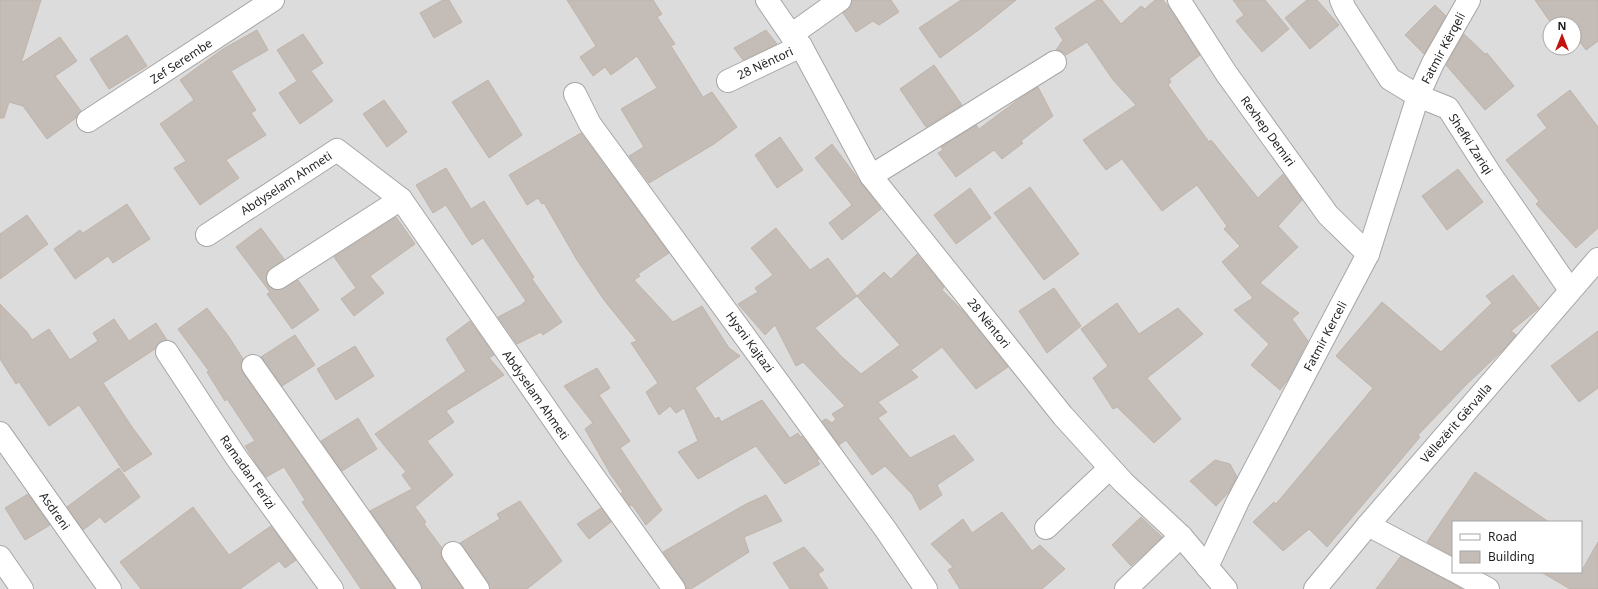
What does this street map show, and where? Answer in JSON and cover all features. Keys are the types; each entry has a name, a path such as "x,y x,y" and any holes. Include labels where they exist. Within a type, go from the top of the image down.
{"street":[{"name":"Zef Serembe","path":"88,121 273,0"},
{"name":"28 Nëntori","path":"767,0 796,40 871,176 1063,416 1110,468 1181,536 1226,589"},
{"name":"28 Nëntori","path":"728,81 796,40 840,0"},
{"name":"Rexhep Demiri","path":"1179,0 1226,73 1328,215 1368,254"},
{"name":"Shefki Zariqi","path":"1341,0 1345,9 1390,79 1418,96 1448,108 1490,174 1570,290"},
{"name":"Fatmir Kërqeli","path":"1418,96 1434,63 1469,0"},
{"path":"871,176 1055,62"},
{"name":"Hysni Kajtazi","path":"576,94 590,124 863,498 926,589"},
{"name":"Fatmir Kerceli","path":"1207,567 1238,501 1368,254 1418,96"},
{"name":"Abdyselam Ahmeti","path":"207,235 337,150 401,199 574,449 674,589"},
{"path":"278,278 401,199"},
{"name":"Vëllezërit Gërvalla","path":"1315,589 1368,525 1598,259"},
{"name":"Ramadan Ferizi","path":"167,352 236,457 332,589"},
{"path":"253,366 410,589"},
{"name":"Asdreni","path":"0,433 110,589"},
{"path":"1046,528 1110,468"},
{"path":"1368,525 1452,569"},
{"path":"1126,589 1181,536"},
{"path":"453,553 478,589"},
{"path":"0,557 22,589"},
{"path":"1459,573 1488,589"}],"shaded area":[{"path":"0,0 1598,0 1598,589 0,589"}],"building":[{"path":"0,0 41,0 21,63 60,37 77,61 55,76 81,111 76,118 47,139 23,106 9,102 4,118 0,118"},
{"path":"443,0 449,0 462,22 434,38 420,13"},
{"path":"567,0 653,0 662,14 657,17 675,44 671,46 703,97 712,92 737,127 714,144 649,183 629,156 644,147 621,109 657,88 637,56 611,75 605,67 593,76 580,57 596,46"},
{"path":"852,0 891,0 899,12 879,25 873,21 856,32 843,13 851,6"},
{"path":"961,0 1016,0 980,29 940,58 919,28"},
{"path":"1097,0 1102,0 1121,24 1141,6 1145,9 1155,0 1163,0 1200,55 1169,79 1171,82 1168,85 1209,142 1211,140 1258,198 1283,174 1302,200 1278,226 1298,247 1260,283 1299,313 1292,319 1308,341 1287,381 1280,390 1251,365 1269,344 1234,310 1253,298 1222,262 1240,246 1224,229 1227,226 1197,185 1162,211 1122,159 1106,170 1083,140 1136,105 1113,80 1087,42 1066,55 1061,51 1056,50 1063,40 1055,28"},
{"path":"1233,0 1265,0 1289,29 1262,52 1236,21 1244,15"},
{"path":"1307,0 1317,0 1339,25 1310,49 1285,18"},
{"path":"1535,0 1598,0 1598,41 1586,50 1582,45 1582,16 1546,16"},
{"path":"1435,5 1446,16 1424,54 1405,35"},
{"path":"257,30 268,50 231,71 256,110 251,113 266,135 226,160 239,178 200,205 174,168 186,161 160,124 194,100 180,80 223,49"},
{"path":"766,30 777,44 743,60 734,48"},
{"path":"303,34 323,63 311,71 333,101 300,124 279,93 297,81 277,50"},
{"path":"1464,34 1485,54 1487,53 1514,86 1485,110 1446,65"},
{"path":"127,35 147,66 109,89 90,59"},
{"path":"934,65 962,105 926,127 900,89"},
{"path":"488,80 522,135 489,158 452,102"},
{"path":"1038,87 1053,116 1021,141 1023,143 1002,159 994,150 956,177 938,153 943,150 941,147 976,125 979,129 1019,99"},
{"path":"1570,90 1598,127 1598,228 1576,248 1536,204 1539,201 1506,160 1547,128 1537,115"},
{"path":"384,100 407,132 387,147 363,114"},
{"path":"581,133 669,253 638,274 640,276 634,280 673,322 702,306 729,348 740,356 695,388 715,419 719,417 721,422 762,400 790,438 798,433 800,437 802,436 819,459 817,460 820,464 785,484 756,446 698,479 678,452 698,441 684,408 676,413 670,406 659,415 646,392 658,383 631,343 637,341 604,300 577,260 544,203 542,204 538,198 527,205 509,175"},
{"path":"780,137 803,170 777,188 755,155"},
{"path":"832,144 881,209 842,240 829,223 852,205 815,158"},
{"path":"446,168 471,209 484,201 534,277 532,279 562,322 543,335 541,332 517,344 498,317 526,301 483,238 472,245 446,205 433,213 416,185"},
{"path":"1458,169 1483,202 1447,230 1422,196"},
{"path":"1030,187 1079,254 1044,280 994,213"},
{"path":"970,188 991,218 956,244 934,215"},
{"path":"127,204 150,239 113,263 108,256 75,279 54,249 80,230 83,233"},
{"path":"27,215 48,244 0,279 0,234"},
{"path":"396,217 415,244 370,276 384,293 354,316 341,299 356,288 334,257"},
{"path":"261,228 284,259 267,272 266,279 268,285 273,289 279,290 298,280 319,310 292,329 267,294 270,292 236,247"},
{"path":"776,228 810,270 828,258 857,296 884,272 891,279 917,254 944,287 942,290 963,311 1008,367 976,389 942,347 911,370 918,377 878,402 887,412 878,418 910,458 954,435 974,460 937,485 942,495 920,510 912,494 885,466 872,475 846,440 839,445 822,421 826,419 832,423 836,419 832,414 845,406 803,362 796,366 775,325 765,335 738,304 758,292 755,288 773,275 751,248","holes":["857,296 900,345 861,374 841,356 815,328"]},
{"path":"1513,275 1539,308 1511,331 1516,335 1504,349 1466,385 1418,435 1420,437 1327,547 1309,529 1283,551 1253,522 1274,502 1276,504 1373,388 1336,356 1382,302 1441,352 1492,303 1486,296"},
{"path":"1054,288 1081,326 1047,353 1019,311"},
{"path":"1117,303 1139,334 1178,308 1203,334 1147,378 1181,419 1154,443 1117,407 1113,409 1093,378 1108,366 1081,329"},
{"path":"0,304 27,332 32,340 49,329 70,360 98,341 93,333 114,319 129,341 156,323 167,340 160,342 155,349 103,383 152,454 124,472 79,405 49,426 19,382 16,384 0,359"},
{"path":"207,308 229,337 243,359 241,367 243,373 395,589 361,589 302,502 305,500 284,467 266,477 257,465 245,446 255,441 227,399 225,401 207,372 209,371 178,329"},
{"path":"470,321 494,355 489,358 504,375 446,411 454,422 427,441 453,475 415,507 426,522 424,524 442,548 441,554 443,560 463,589 422,589 420,582 370,511 412,489 402,475 406,472 375,434 466,371 446,339"},
{"path":"1598,331 1598,388 1579,402 1551,366"},
{"path":"295,335 315,365 282,386 261,357"},
{"path":"355,346 374,376 336,400 317,369"},
{"path":"597,368 610,388 599,395 630,441 620,448 662,510 646,525 632,505 630,506 621,493 623,492 611,475 585,429 593,423 564,386"},
{"path":"358,418 377,449 342,471 321,441"},
{"path":"1215,460 1230,464 1237,477 1228,493 1216,506 1190,481"},
{"path":"119,468 140,497 105,523 100,517 83,530 67,507"},
{"path":"1475,472 1548,521 1452,521 1452,555 1427,542"},
{"path":"28,494 50,525 25,540 5,508"},
{"path":"766,495 782,521 744,537 749,552 691,589 686,589 684,582 663,552 746,504"},
{"path":"520,501 562,561 527,589 490,589 488,582 460,543 500,519 497,514"},
{"path":"193,507 229,555 271,526 296,560 285,568 279,561 240,589 141,589 120,562"},
{"path":"601,508 611,522 589,539 577,524"},
{"path":"1002,512 1032,551 1040,545 1065,569 1042,589 960,589 948,570 953,567 931,544 963,519 972,533"},
{"path":"1141,517 1162,537 1131,566 1112,545"},
{"path":"1598,542 1598,589 1570,589 1543,573 1582,573 1582,570"},
{"path":"804,547 824,570 818,574 828,589 790,589 773,563"},
{"path":"1401,556 1450,582 1462,589 1376,589"}]}
